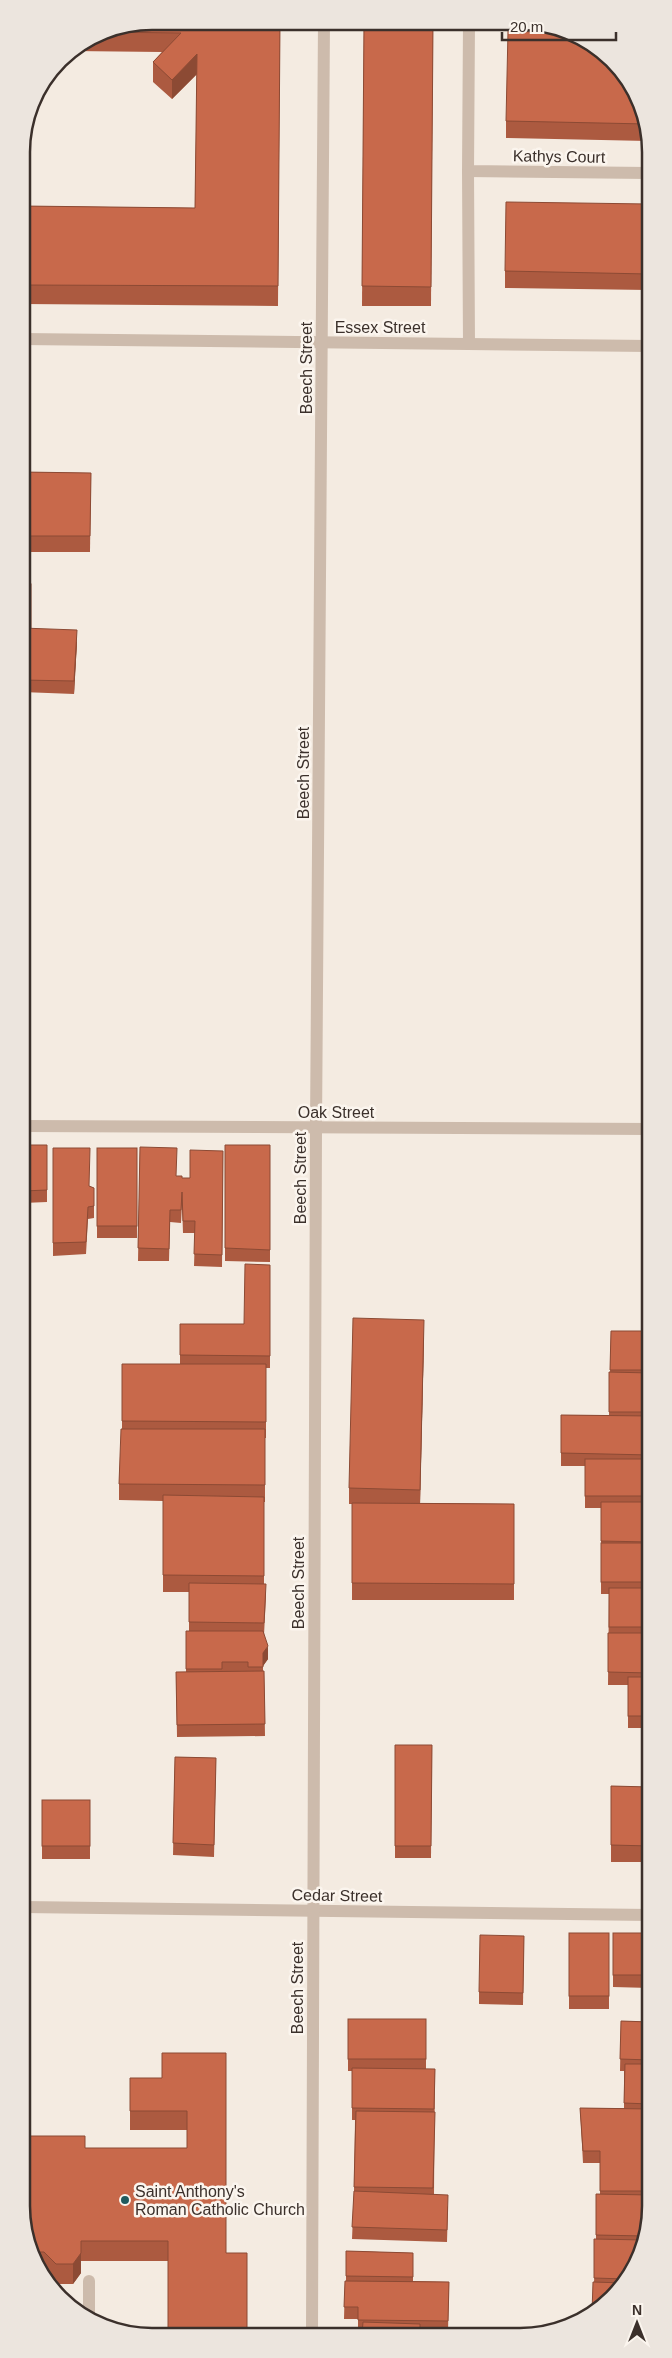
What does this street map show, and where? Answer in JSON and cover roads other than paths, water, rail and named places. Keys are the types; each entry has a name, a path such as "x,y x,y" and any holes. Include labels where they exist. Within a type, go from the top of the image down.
{"street":[{"name":"Beech Street","path":"312,2328 316,1128 324,30"},
{"path":"469,30 470,344"},
{"name":"Kathys Court","path":"468,171 642,173"},
{"name":"Essex Street","path":"30,339 642,346"},
{"name":"Oak Street","path":"30,1126 642,1129"},
{"name":"Cedar Street","path":"30,1907 642,1915"},
{"path":"89,2281 89,2311"}],"place":[{"name":"Saint Anthony's Roman Catholic Church","path":"125,2200"}]}
